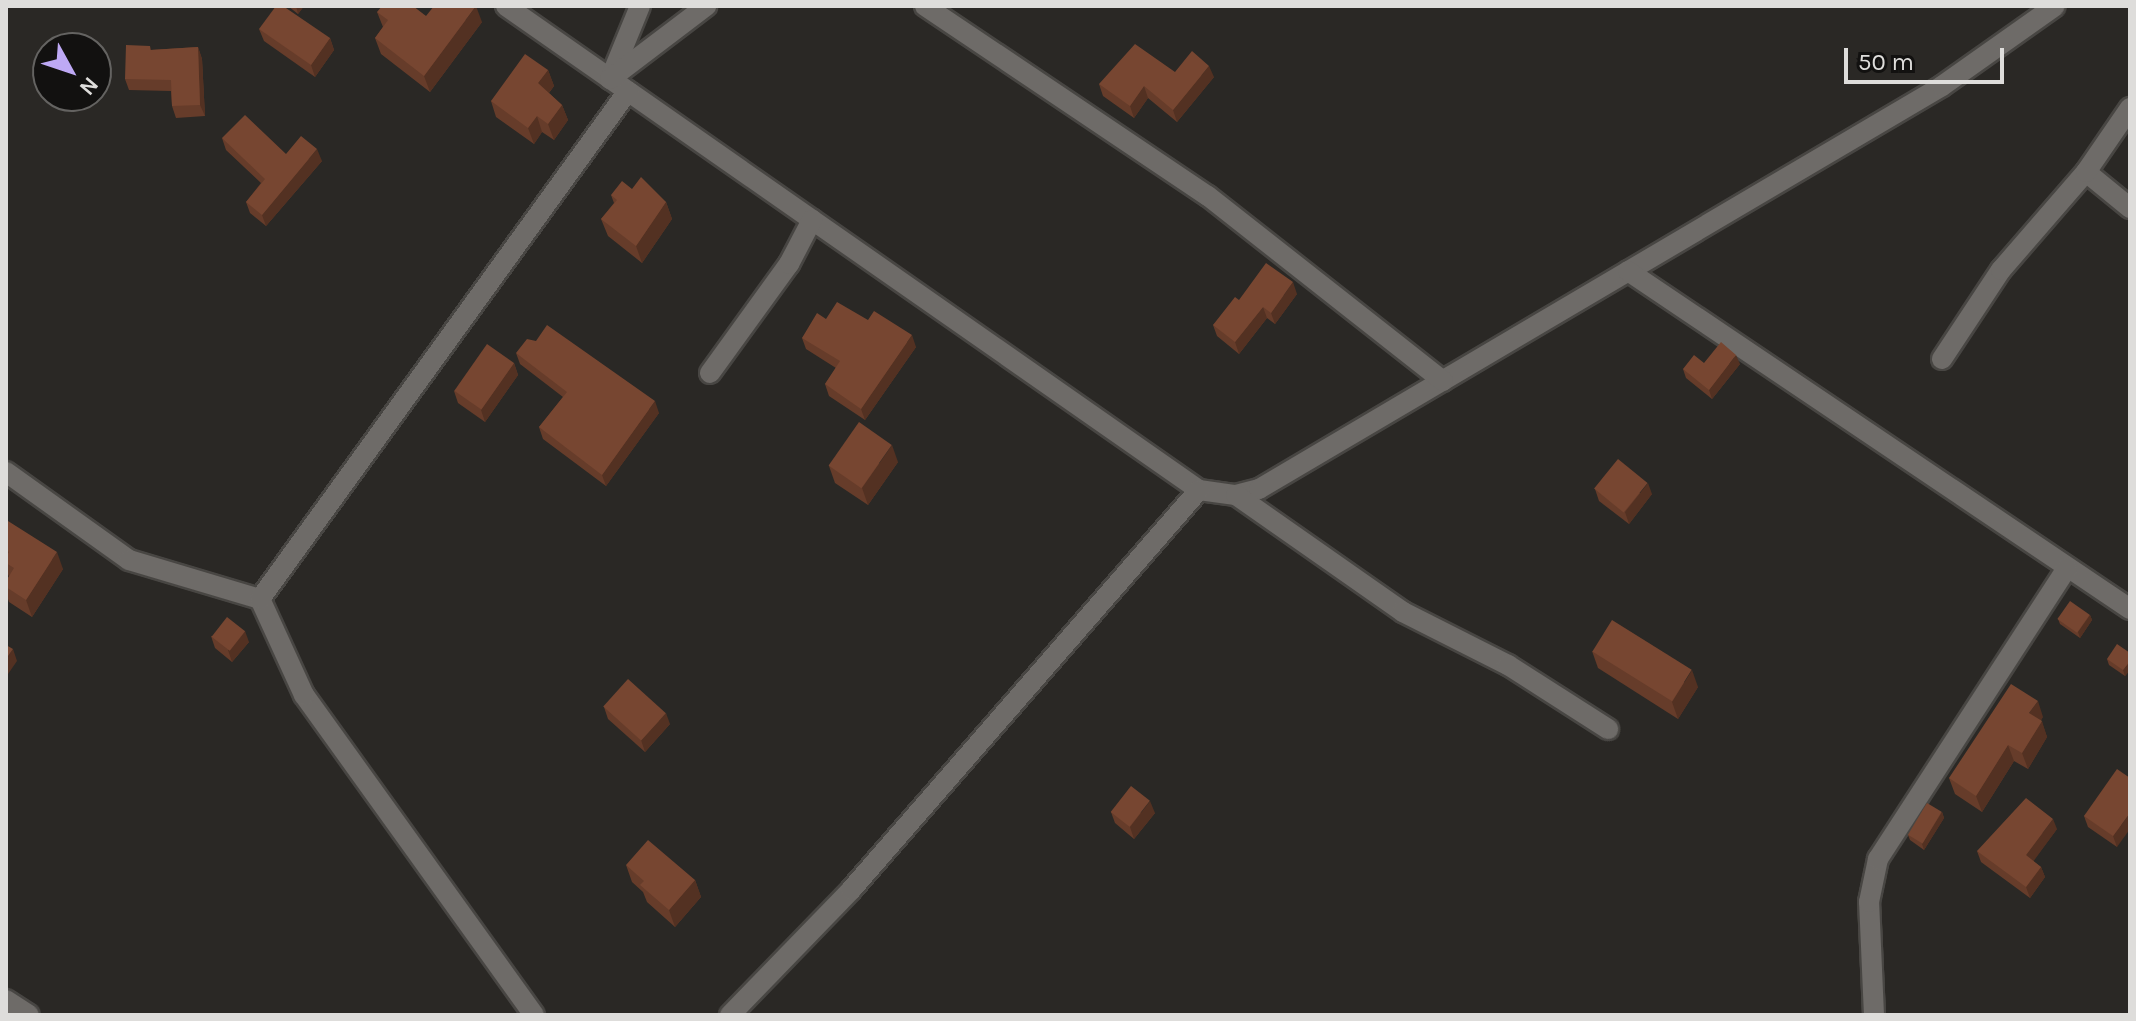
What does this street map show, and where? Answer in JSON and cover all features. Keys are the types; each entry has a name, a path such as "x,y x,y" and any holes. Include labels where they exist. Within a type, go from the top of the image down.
{"street":[{"path":"506,6 1199,490 1236,495 1259,489 1942,86 2055,6"},
{"path":"619,85 640,6"},
{"path":"260,599 619,85 706,6"},
{"path":"925,6 1208,196 1443,381"},
{"path":"1942,359 2001,270 2086,172 2130,108"},
{"path":"2086,172 2130,208"},
{"path":"710,373 789,264 812,220"},
{"path":"1628,271 2130,609"},
{"path":"6,472 129,560 260,599 304,695 534,1015"},
{"path":"730,1015 851,890 1199,490"},
{"path":"1236,495 1403,612 1508,665 1608,729"},
{"path":"1874,1015 1869,902 1878,859 2067,568"},
{"path":"6,1000 29,1015"}],"building":[{"path":"276,6 283,6 330,38 311,65 259,29"},
{"path":"382,6 413,6 426,16 434,6 476,6 424,76 375,38 388,20 377,12"},
{"path":"1135,44 1175,72 1192,51 1209,66 1173,110 1144,86 1130,106 1099,84"},
{"path":"126,45 150,46 150,50 198,47 200,105 172,106 171,80 125,79"},
{"path":"525,54 548,70 538,83 562,105 548,124 537,116 528,128 491,101"},
{"path":"245,115 286,154 301,136 317,149 262,215 246,202 265,179 222,138"},
{"path":"641,177 666,202 636,246 601,219 617,200 611,195 622,181 632,189"},
{"path":"1266,263 1293,282 1271,313 1263,307 1235,342 1213,325 1235,297 1239,300"},
{"path":"837,302 868,320 874,311 912,335 861,409 825,384 840,361 802,338 817,313 826,319"},
{"path":"547,325 655,401 602,475 539,427 567,392 516,353 527,339 536,341"},
{"path":"1721,342 1736,355 1709,390 1683,369 1694,355 1704,363"},
{"path":"487,344 514,363 481,410 454,391"},
{"path":"859,422 892,445 861,488 829,465"},
{"path":"1618,459 1648,483 1624,512 1594,489"},
{"path":"8,521 57,552 26,600 6,587 14,568 6,563 9,552 6,550"},
{"path":"2070,601 2090,615 2077,633 2057,619"},
{"path":"227,617 245,631 230,651 212,637"},
{"path":"1612,620 1692,670 1672,701 1592,651"},
{"path":"2117,644 2130,653 2130,661 2123,670 2107,659"},
{"path":"6,645 13,649 6,659"},
{"path":"628,679 666,713 641,741 603,706"},
{"path":"2011,684 2038,701 2029,713 2042,721 2022,753 2008,745 1976,796 1949,778"},
{"path":"2117,769 2130,778 2130,813 2113,836 2084,816"},
{"path":"1131,786 1150,801 1130,827 1111,812"},
{"path":"2026,798 2053,819 2026,855 2041,867 2026,887 1977,851"},
{"path":"1927,803 1942,812 1923,843 1908,835"},
{"path":"648,840 695,880 669,910 640,885 644,881 626,865"}]}
